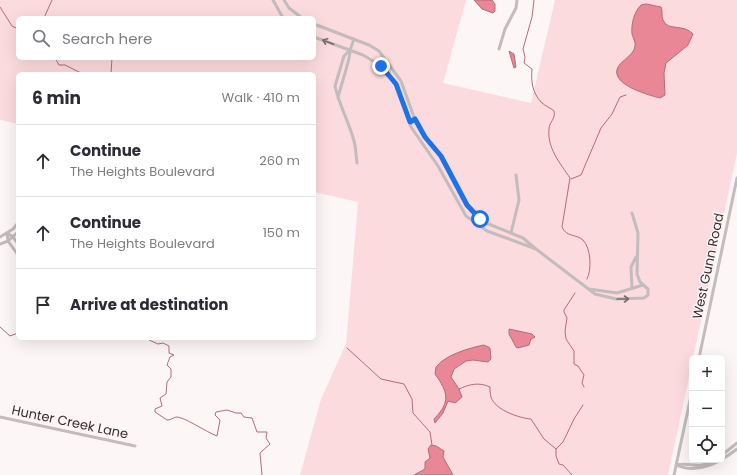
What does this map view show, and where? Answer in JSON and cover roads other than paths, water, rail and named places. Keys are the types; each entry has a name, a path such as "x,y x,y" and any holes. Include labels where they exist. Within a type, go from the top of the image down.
{"street":[{"path":"273,0 282,16"},
{"path":"284,0 289,8 299,16"},
{"path":"499,49 505,29 516,8 517,0"},
{"path":"316,25 376,49 391,66 401,81 415,119 425,137 441,156 473,213 486,223 525,239 595,294 606,298 642,299 647,297 648,290 643,285 637,274 638,233 632,213"},
{"path":"316,38 373,60 386,71 396,84 410,122 419,140 438,166 460,208 468,218 484,230 536,249"},
{"path":"338,98 342,78 354,39"},
{"path":"350,50 345,54 336,78 335,86 354,141 357,163"},
{"path":"386,71 391,66"},
{"path":"410,122 415,119"},
{"path":"509,239 519,200 516,175"},
{"path":"445,180 452,177"},
{"name":"West Gunn Road","path":"700,355 737,178"},
{"path":"468,218 473,213"},
{"path":"0,237 7,234 16,225"},
{"path":"7,234 14,237 16,240"},
{"path":"7,234 8,240 16,251"},
{"path":"0,244 16,234"},
{"path":"632,289 631,267 637,255"},
{"path":"587,289 613,293 643,285"},
{"path":"674,475 689,405"},
{"name":"Hunter Creek Lane","path":"0,417 135,446"},
{"path":"725,452 737,443"},
{"path":"676,465 689,472 698,472 709,469 722,462 737,449"},
{"path":"676,465 681,464 698,467 708,463"},
{"path":"698,467 698,472"}],"waterway":[{"path":"45,16 52,0"},
{"path":"534,0 532,17 523,49 525,57 524,63 532,69 533,86 538,98 554,111 554,116 549,127 550,143 558,161 570,178 562,227 569,234 583,240 588,248 590,270 587,279"},
{"path":"0,7 12,26 16,28"},
{"path":"56,60 59,65 65,65 79,72"},
{"path":"111,72 112,60"},
{"path":"571,179 581,175 601,128 612,114 620,97 626,95"},
{"path":"575,293 564,310 567,318 565,331 566,339 574,351 574,364 578,366 584,375 582,383 584,387"},
{"path":"0,327 10,336 16,334"},
{"path":"149,340 158,344 163,343 169,346 169,353 174,355 170,357 167,365 171,369 171,377 167,382 166,394 160,398 162,406 155,409 155,412 167,420 179,417 217,436 220,420 215,415 216,412 227,410 241,413 244,417 252,418 257,432 267,432 266,438 270,444 260,453 262,475"},
{"path":"347,348 381,379 404,384 412,399 413,413 430,432 432,445"},
{"path":"459,389 474,384 482,384 490,387 491,397 497,406 514,415 531,419 544,439 556,449"},
{"path":"572,475 563,465 559,464 556,456 556,449 563,442 574,419 583,405"}]}
